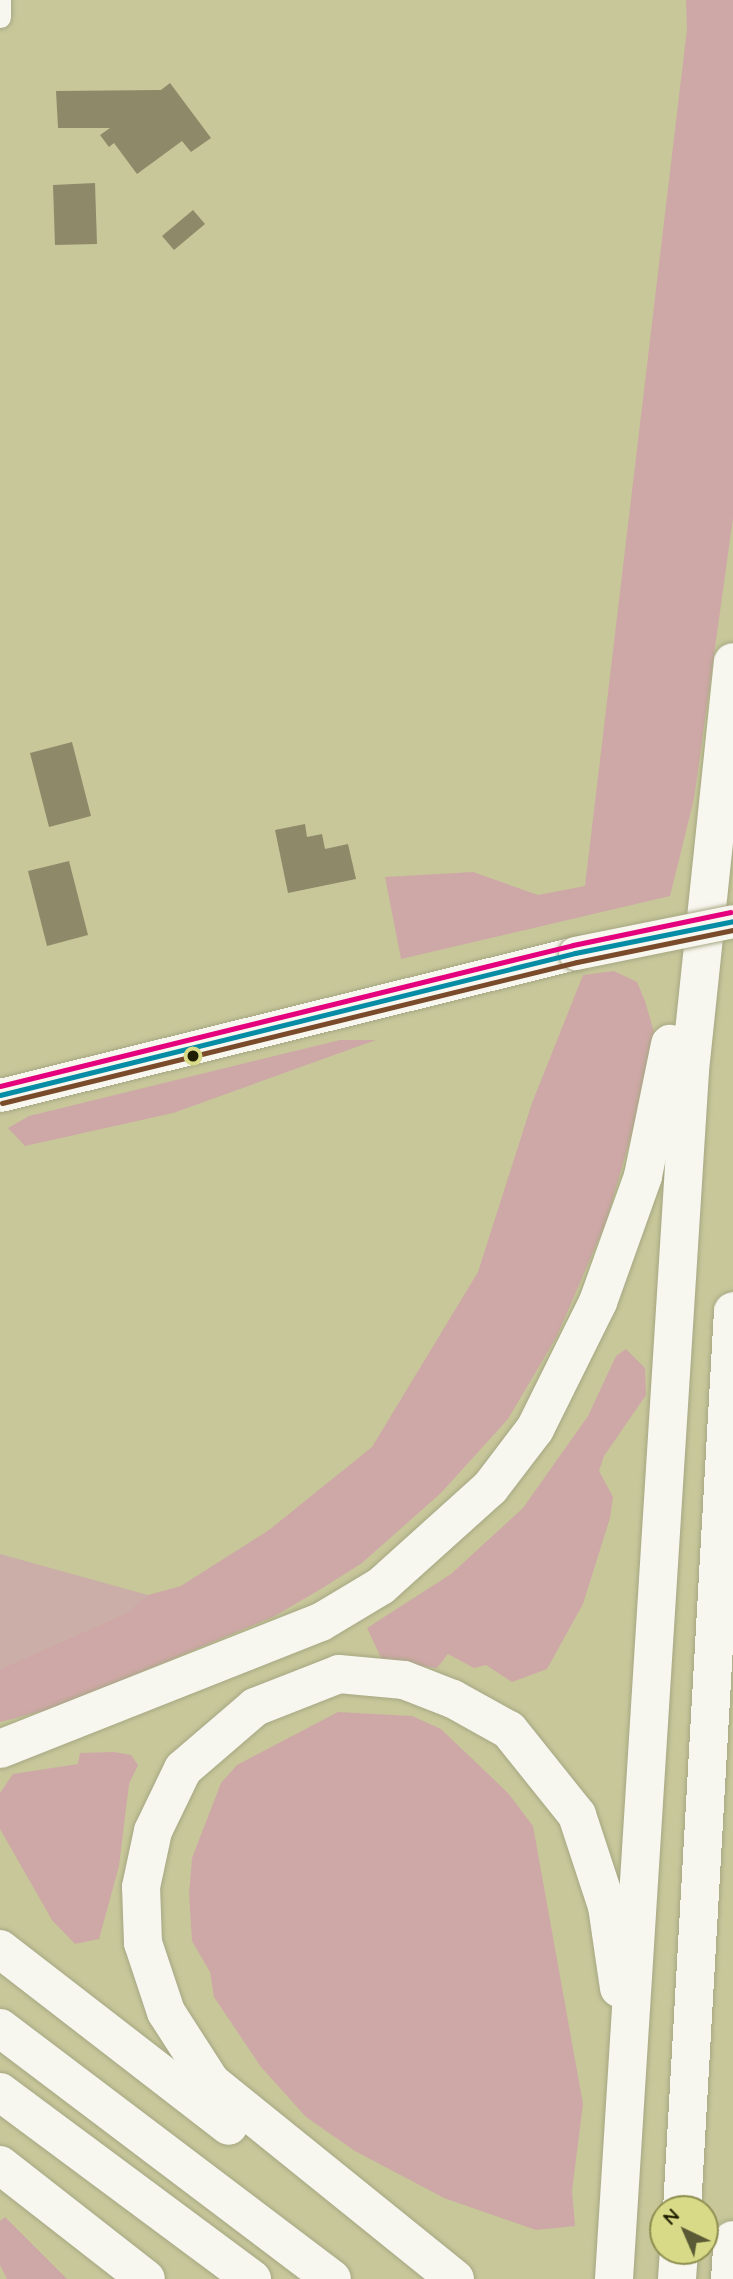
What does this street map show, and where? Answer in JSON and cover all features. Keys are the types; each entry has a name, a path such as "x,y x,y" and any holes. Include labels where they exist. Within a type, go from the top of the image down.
{"highway":[{"path":"614,2279 630,2060 690,1070 733,662"},
{"path":"0,1749 321,1622 381,1586 447,1531 490,1488 535,1429 598,1302 643,1176 698,861 719,803"},
{"path":"683,2195 733,1311"},
{"path":"455,2279 211,2082 166,2012 143,1943 141,1887 153,1831 183,1769 255,1707 339,1674 404,1681 509,1730 577,1815 592,1852 607,1906 630,2060"},
{"path":"0,1949 308,2187 440,2279"},
{"path":"0,2028 332,2279"},
{"path":"0,2092 252,2279"},
{"path":"0,2165 146,2279"},
{"path":"730,2279 733,2240"}],"main road":[{"path":"0,1095 575,953 733,921"}],"street":[{"path":"0,0 0,17"}],"shaded area":[{"path":"686,0 733,0 733,518 694,799 670,896 401,959 385,877 473,872 538,895 585,886 687,29"},
{"path":"614,971 637,982 645,1001 654,1032 652,1064 606,1222 557,1336 508,1419 441,1493 362,1563 321,1589 273,1617 58,1707 0,1722 0,1669 128,1612 148,1595 181,1586 269,1530 372,1447 478,1272 532,1103 583,975"},
{"path":"340,1040 376,1040 173,1113 25,1146 8,1128 29,1116"},
{"path":"626,1349 645,1368 646,1395 604,1456 599,1471 613,1497 610,1518 583,1604 547,1669 512,1682 486,1665 474,1668 448,1654 437,1668 383,1662 367,1628 451,1574 523,1508 588,1416 616,1356"},
{"path":"0,1554 148,1595 130,1611 0,1669"},
{"path":"338,1712 412,1716 441,1729 508,1793 533,1826 583,2104 572,2191 575,2226 536,2230 444,2198 355,2151 306,2117 261,2067 214,1997 210,1972 192,1941 189,1894 192,1858 221,1783 237,1765"},
{"path":"114,1752 131,1755 138,1765 129,1784 119,1866 99,1939 75,1944 52,1920 0,1829 0,1793 13,1774 78,1764 80,1753"},
{"path":"5,2217 67,2279 7,2279 0,2265 0,2221"}],"building":[{"path":"170,83 211,138 191,152 182,141 137,174 114,143 109,147 100,135 110,128 58,128 56,91 161,90"},
{"path":"95,183 97,244 55,245 53,185"},
{"path":"193,210 205,224 174,250 162,236"},
{"path":"72,742 91,816 49,827 30,753"},
{"path":"305,824 307,837 322,834 325,849 348,844 356,879 288,893 275,830"},
{"path":"69,861 88,935 47,946 28,871"}],"transit line":[{"path":"0,1086 573,945 731,912"},
{"path":"0,1095 575,953 733,921"},
{"path":"2,1103 577,962 733,930"}]}
